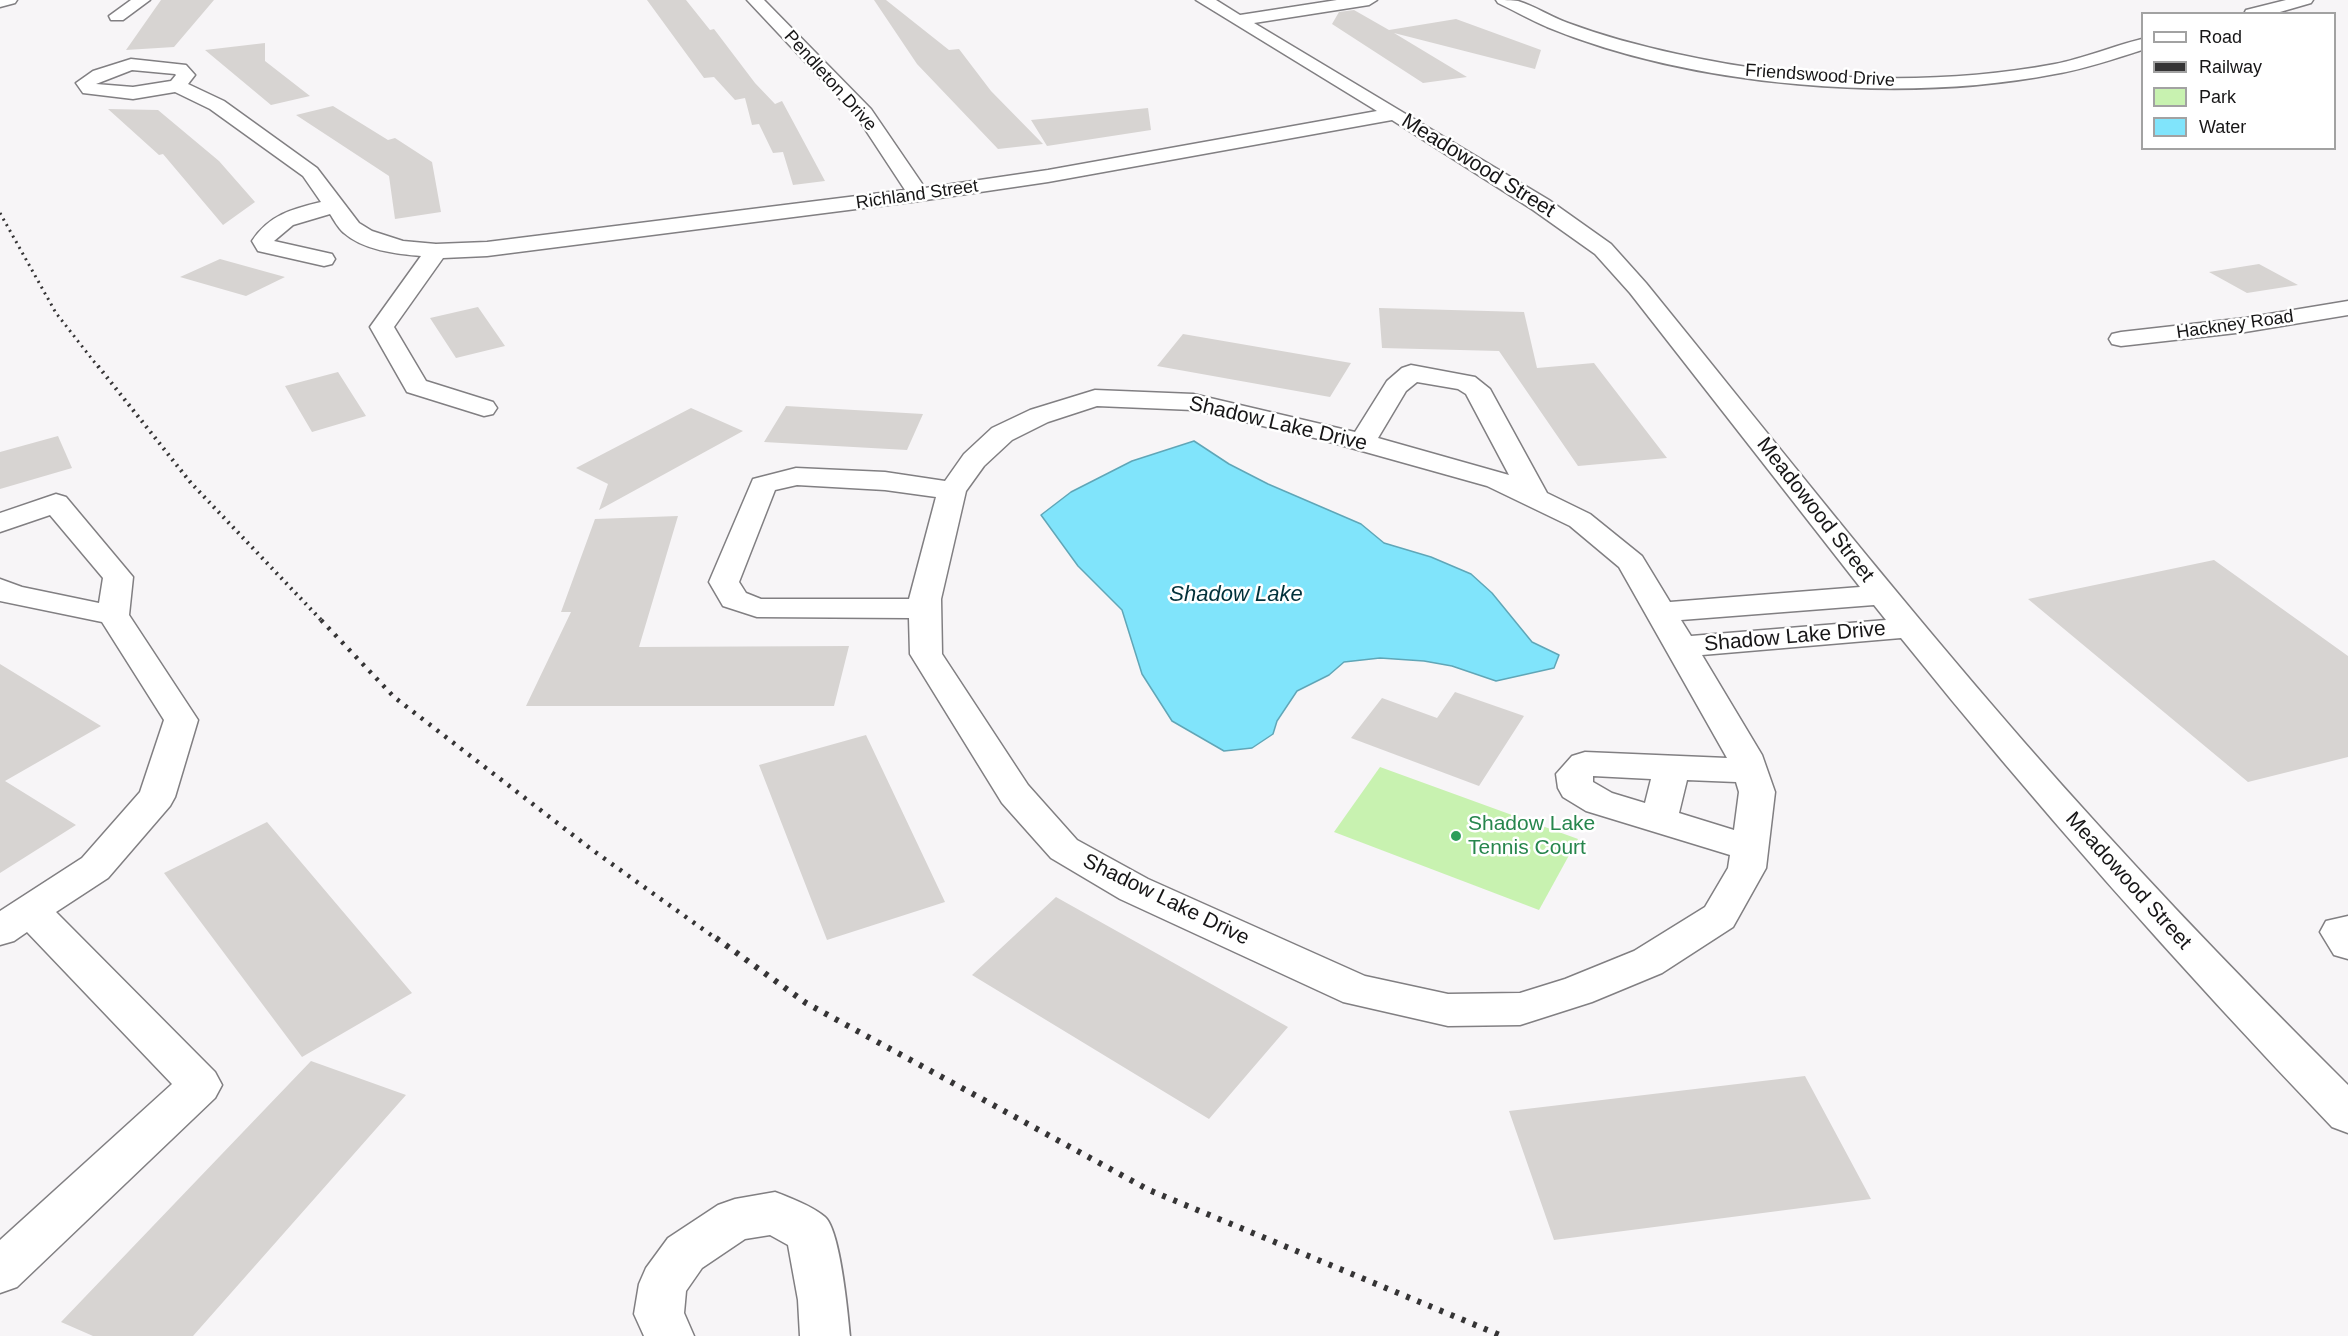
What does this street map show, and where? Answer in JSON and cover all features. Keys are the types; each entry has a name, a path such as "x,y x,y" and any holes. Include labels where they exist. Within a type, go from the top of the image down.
{"street":[{"path":"0,2 9,0"},
{"path":"117,16 142,0"},
{"name":"Pendleton Drive","path":"755,0 864,113 919,195"},
{"name":"Meadowood Street","path":"1204,0 1395,114 1540,205 1603,249 1638,288 1908,628 2027,768 2143,899 2263,1028 2348,1114"},
{"path":"1238,20 1369,0"},
{"name":"Friendswood Drive","path":"1504,0 1560,27 1625,48 1697,64 1765,74 1831,80 1892,82 1978,80 2055,69 2141,44"},
{"path":"2260,12 2305,0"},
{"name":"Richland Street","path":"177,86 217,105 310,172 351,228 381,243 403,248 436,250 499,248 1048,177 1395,114"},
{"path":"324,260 266,246 263,241 286,219 335,206"},
{"path":"436,250 382,327 416,386 484,408"},
{"name":"Hackney Road","path":"2121,339 2245,325 2348,308"},
{"path":"1362,442 1395,387 1411,373 1466,382 1478,389 1536,499"},
{"name":"Shadow Lake Drive","path":"1095,398 1193,402 1362,442 1497,480 1580,520 1631,562 1744,755 1757,792 1747,868 1719,917 1648,962 1577,991 1520,1009 1448,1010 1358,991 1134,889 1064,849 1015,794 926,654 925,599 952,491 974,460 1002,434 1039,416 1095,398"},
{"path":"925,609 757,608 734,599 724,582 763,485 796,476 885,481 952,491"},
{"path":"0,523 56,503 118,577 112,615 181,720 157,797 95,868 15,920 200,1085 0,1271"},
{"path":"0,588 13,595 112,615"},
{"name":"Shadow Lake Drive","path":"1661,612 1882,595"},
{"name":"Shadow Lake Drive","path":"1681,647 1908,628"},
{"path":"1749,771 1585,764 1574,774 1576,788 1599,802 1750,848"},
{"path":"1659,820 1672,767"},
{"path":"2348,931 2340,932 2348,944"},
{"path":"669,1336 659,1314 663,1284 685,1253 735,1220 775,1213 810,1233 823,1318"}],"green space":[{"name":"Shadow Lake Tennis Court","path":"1380,767 1578,839 1539,910 1334,832"}],"water":[{"name":"Shadow Lake","path":"1194,441 1229,464 1268,484 1361,524 1384,543 1431,557 1471,574 1492,593 1532,642 1559,655 1554,668 1496,681 1452,666 1424,661 1380,658 1344,662 1329,675 1297,691 1277,721 1273,734 1252,748 1224,751 1172,721 1142,674 1122,610 1078,566 1041,515 1071,492 1132,461"}],"building":[{"path":"161,0 214,0 174,47 126,50"},
{"path":"647,0 686,0 710,30 714,29 755,83 775,104 782,101 825,181 793,185 783,152 773,153 759,124 752,125 745,98 735,100 714,77 704,78"},
{"path":"874,0 886,0 949,50 959,49 991,91 1043,144 998,149 917,64"},
{"path":"1354,10 1389,30 1456,19 1541,50 1535,69 1394,33 1467,77 1423,83 1332,24 1339,12"},
{"path":"265,43 265,61 310,96 271,105 205,50"},
{"path":"333,106 388,140 395,138 432,162 441,212 395,219 389,176 296,115"},
{"path":"1148,108 1151,130 1047,146 1031,120"},
{"path":"108,109 158,110 219,161 255,202 223,225 163,154 159,155"},
{"path":"220,259 285,277 246,296 180,277"},
{"path":"2259,264 2298,285 2247,293 2209,272"},
{"path":"478,307 505,346 456,358 430,318"},
{"path":"1379,308 1524,312 1537,368 1594,363 1667,458 1578,466 1499,351 1382,348"},
{"path":"1183,334 1351,363 1330,397 1157,366"},
{"path":"338,372 366,416 312,432 285,386"},
{"path":"786,406 923,414 907,450 764,442"},
{"path":"691,408 743,431 599,510 608,484 576,468"},
{"path":"58,436 72,468 0,489 0,452"},
{"path":"678,516 639,647 849,646 834,706 526,706 571,612 561,612 595,519"},
{"path":"2214,560 2348,656 2348,757 2248,782 2028,599"},
{"path":"0,664 101,726 5,781 76,825 0,873"},
{"path":"1455,692 1524,716 1479,786 1351,738 1382,698 1437,718"},
{"path":"866,735 945,902 827,940 759,765"},
{"path":"267,822 412,993 302,1057 164,873"},
{"path":"1056,897 1288,1027 1209,1119 972,975"},
{"path":"311,1061 406,1095 193,1336 93,1336 61,1322"},
{"path":"1805,1076 1871,1199 1554,1240 1509,1111"}],"railway":[{"path":"0,213 56,313 99,368"},
{"path":"98,366 191,483 323,622"},
{"path":"321,620 394,697 591,849 718,940"},
{"path":"716,938 806,1003 1149,1190 1502,1336"}],"place":[{"name":"Shadow Lake Tennis Court","path":"1456,836"}]}
